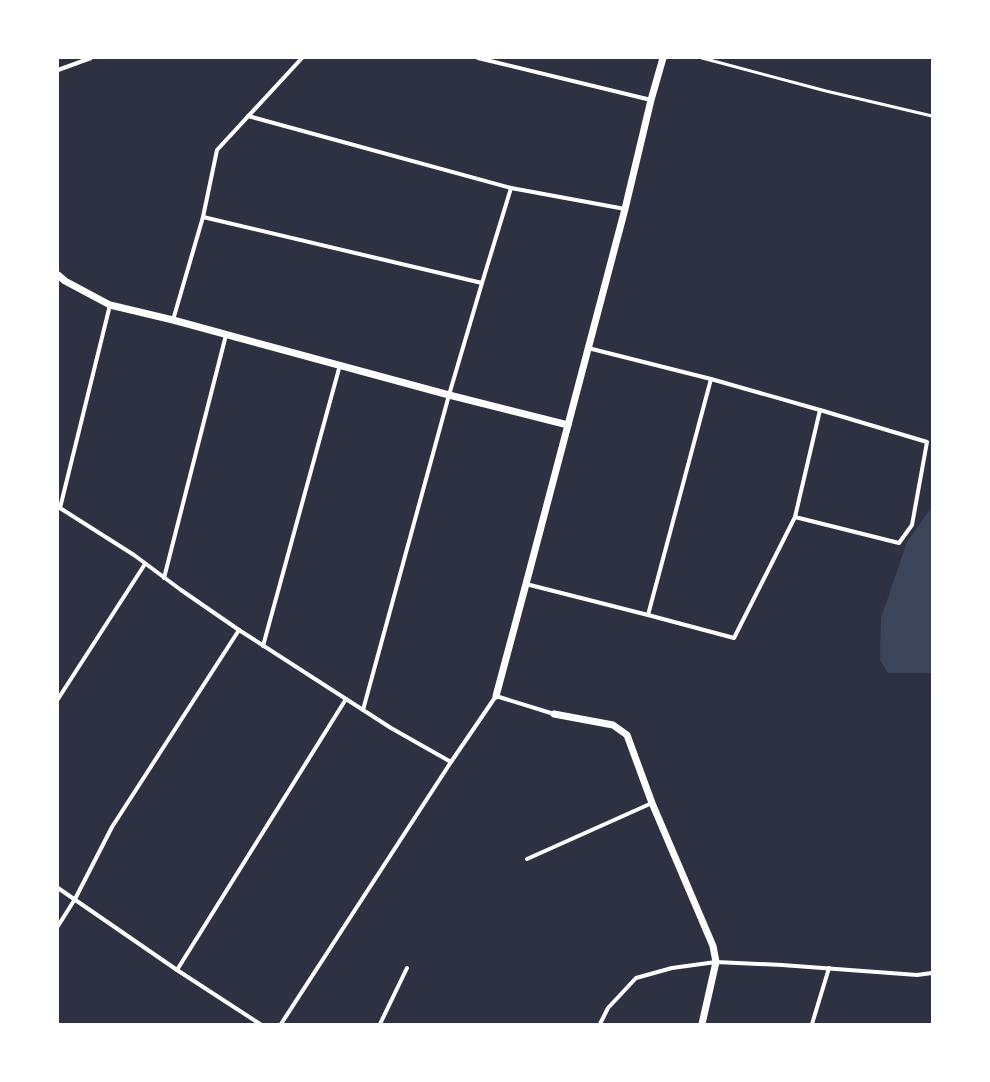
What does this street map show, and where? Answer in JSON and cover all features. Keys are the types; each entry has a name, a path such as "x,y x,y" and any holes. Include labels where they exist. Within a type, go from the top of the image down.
{"street":[{"path":"58,70 91,58"},
{"path":"173,320 203,217 217,150 302,58"},
{"path":"478,58 650,100"},
{"path":"281,1024 451,762 496,696 625,209 650,100 663,58"},
{"path":"248,116 511,188 625,209"},
{"path":"363,710 449,395 511,188"},
{"path":"203,217 482,283"},
{"path":"58,275 65,281 110,305 173,320 449,395 568,425"},
{"path":"110,305 59,508 134,555 180,590 263,646 391,728 451,762"},
{"path":"164,578 226,335"},
{"path":"588,348 711,379 926,442 912,525 899,543 795,517"},
{"path":"263,646 340,365"},
{"path":"648,615 711,379"},
{"path":"526,584 734,638 795,517 820,410"},
{"path":"58,699 145,564"},
{"path":"58,926 76,900 112,827 239,630"},
{"path":"496,696 554,714 613,725 627,736 652,803 713,946 716,962 702,1024"},
{"path":"178,970 346,699"},
{"path":"528,859 652,803"},
{"path":"58,888 260,1024"},
{"path":"600,1024 608,1008 636,978 672,968 716,962 917,974 932,973"},
{"path":"380,1024 407,968"},
{"path":"812,1024 829,968"}],"lane":[{"path":"702,58 826,91 932,116"}],"shaded area":[{"path":"932,507 932,673 888,673 880,660 881,618 907,542"}]}
